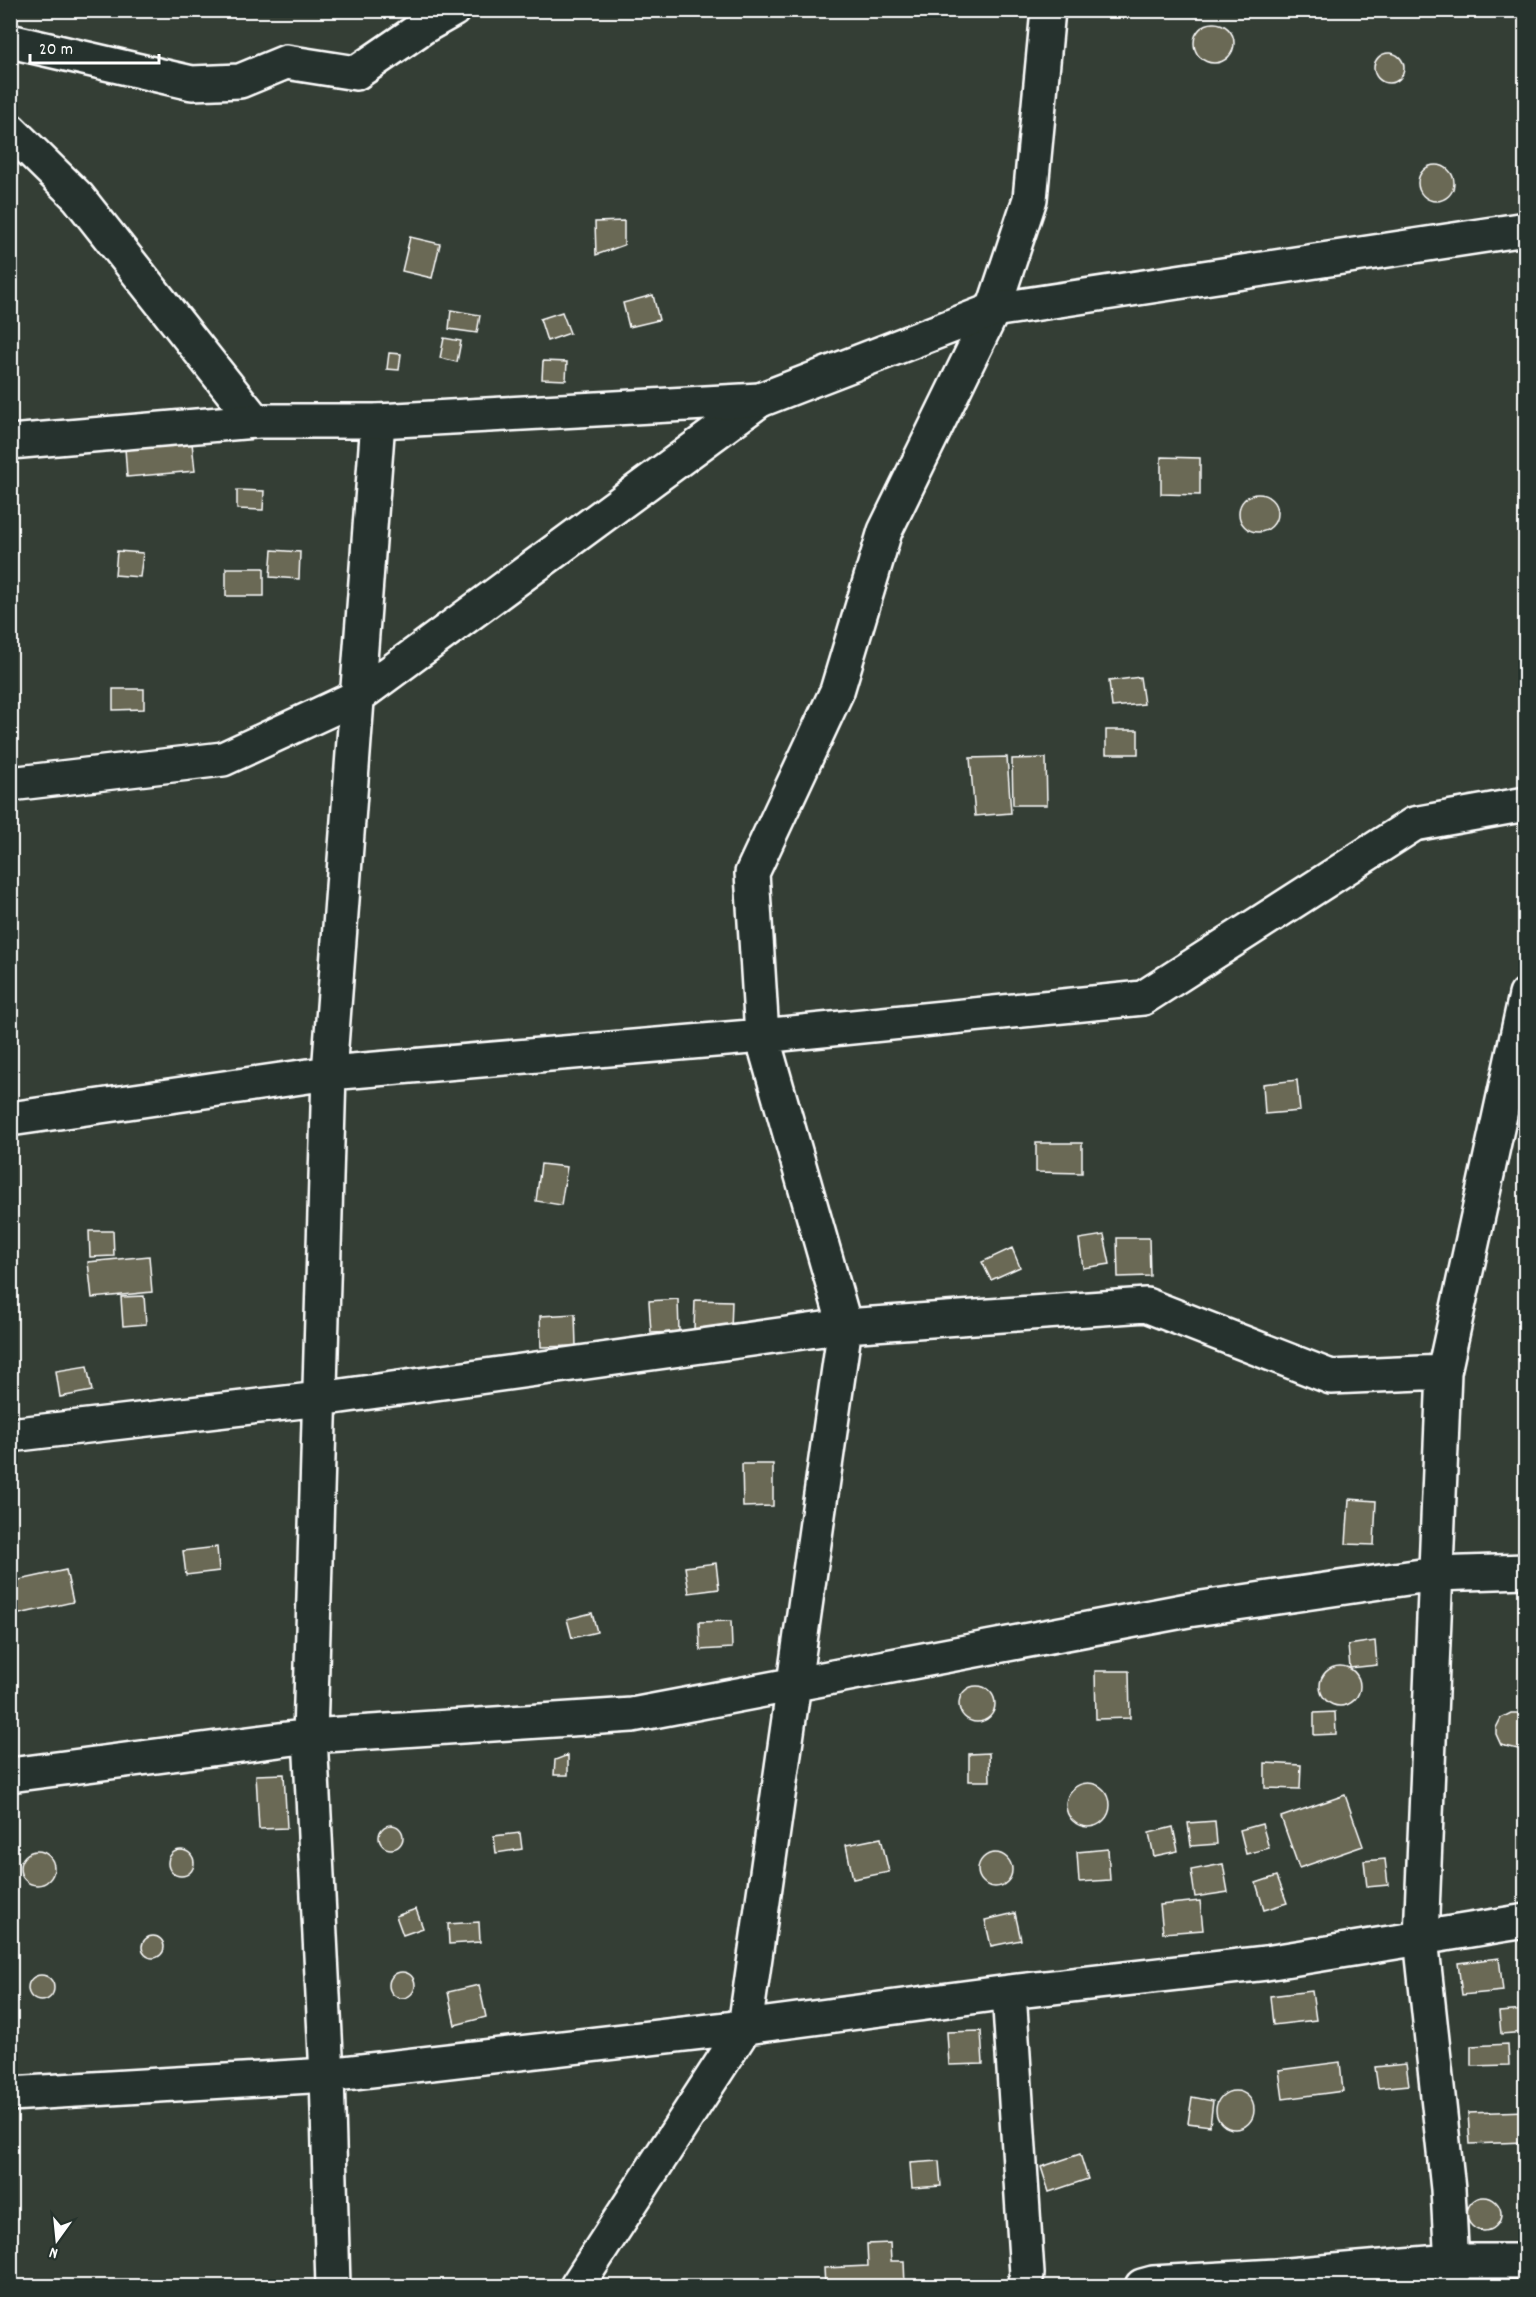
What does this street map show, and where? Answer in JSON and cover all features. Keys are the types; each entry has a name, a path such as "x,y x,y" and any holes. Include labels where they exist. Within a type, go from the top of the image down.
{"street":[{"path":"10,41 192,83 240,81 286,62 356,73 423,27 453,10"},
{"path":"577,2286 745,2027 845,1326 762,1036 752,873 837,691 885,531 993,310 1030,199 1048,10"},
{"path":"10,130 78,197 255,421"},
{"path":"10,784 223,759 357,697 760,400 993,310 1526,229"},
{"path":"10,442 255,421 378,421 760,400"},
{"path":"333,2286 327,2075 310,1736 329,1073 378,421"},
{"path":"10,1119 329,1073 762,1036 1143,998 1414,824 1526,804"},
{"path":"1452,2273 1448,2189 1421,1938 1444,1372 1526,994"},
{"path":"10,1435 320,1399 845,1326 1146,1305 1331,1377 1444,1372"},
{"path":"10,1775 310,1736 632,1715 1188,1610 1435,1574 1526,1572"},
{"path":"10,2094 327,2075 745,2027 1009,1992 1266,1964 1526,1921"},
{"path":"1009,1992 1027,2274 1024,2286"},
{"path":"1142,2286 1153,2283 1276,2276 1452,2273 1526,2261"}],"building":[{"path":"1214,23 1228,29 1234,43 1228,57 1214,63 1200,57 1194,43 1200,29"},
{"path":"1389,53 1400,57 1404,68 1400,79 1389,83 1378,79 1374,68 1378,57"},
{"path":"1436,165 1448,171 1454,183 1448,195 1436,201 1424,195 1418,183 1424,171"},
{"path":"624,221 624,245 596,255 595,222"},
{"path":"410,237 440,244 432,278 402,271"},
{"path":"653,295 659,320 629,327 623,303"},
{"path":"451,310 480,315 477,333 449,329"},
{"path":"562,312 570,333 547,341 540,319"},
{"path":"444,338 461,341 457,362 440,358"},
{"path":"389,353 401,354 399,370 387,369"},
{"path":"543,361 567,362 566,380 542,379"},
{"path":"192,443 195,471 127,477 125,448"},
{"path":"1161,457 1200,458 1200,495 1161,494"},
{"path":"237,490 264,491 263,510 237,509"},
{"path":"1258,494 1272,499 1277,513 1272,527 1258,532 1244,527 1239,513 1244,499"},
{"path":"272,550 300,552 299,579 270,577"},
{"path":"117,551 143,553 140,577 115,575"},
{"path":"226,568 264,568 264,596 226,596"},
{"path":"1140,677 1144,704 1112,707 1109,681"},
{"path":"113,689 144,689 144,709 113,710"},
{"path":"1106,730 1138,730 1138,754 1106,754"},
{"path":"1007,757 1011,813 975,816 970,758"},
{"path":"1046,758 1047,805 1013,805 1012,759"},
{"path":"1297,1080 1300,1111 1265,1114 1263,1084"},
{"path":"1036,1143 1082,1143 1082,1173 1036,1172"},
{"path":"541,1164 567,1167 561,1205 536,1201"},
{"path":"89,1231 113,1231 114,1256 90,1257"},
{"path":"1104,1235 1110,1264 1083,1268 1079,1239"},
{"path":"1117,1238 1149,1238 1150,1276 1118,1277"},
{"path":"1012,1248 1020,1267 991,1280 982,1262"},
{"path":"149,1256 152,1292 92,1298 88,1262"},
{"path":"144,1296 146,1324 123,1326 121,1297"},
{"path":"678,1299 679,1332 651,1333 649,1301"},
{"path":"695,1300 732,1301 731,1331 694,1330"},
{"path":"575,1314 576,1346 541,1347 540,1316"},
{"path":"87,1366 92,1391 60,1397 56,1371"},
{"path":"742,1464 773,1464 773,1506 743,1507"},
{"path":"1349,1499 1376,1501 1374,1545 1346,1544"},
{"path":"217,1547 219,1571 186,1575 183,1551"},
{"path":"716,1563 719,1589 689,1593 685,1567"},
{"path":"66,1570 73,1602 10,1616 10,1582"},
{"path":"592,1613 597,1632 572,1638 567,1619"},
{"path":"731,1621 732,1648 700,1650 699,1622"},
{"path":"1375,1641 1377,1665 1350,1668 1348,1645"},
{"path":"1340,1666 1348,1667 1354,1672 1359,1678 1359,1694 1354,1700 1348,1705 1340,1706 1332,1705 1326,1700 1321,1694 1320,1686 1321,1678 1326,1672 1332,1667"},
{"path":"1095,1671 1129,1671 1130,1718 1096,1719"},
{"path":"977,1686 990,1691 995,1704 990,1717 977,1722 964,1717 959,1704 964,1691"},
{"path":"1335,1712 1336,1734 1314,1735 1314,1713"},
{"path":"1517,1713 1526,1718 1526,1744 1518,1749 1501,1745 1496,1734 1501,1718"},
{"path":"989,1753 990,1781 969,1781 969,1754"},
{"path":"568,1755 568,1775 554,1775 555,1760"},
{"path":"1265,1763 1301,1765 1300,1789 1265,1788"},
{"path":"284,1774 287,1828 259,1829 256,1775"},
{"path":"1088,1783 1103,1790 1110,1805 1103,1820 1088,1827 1073,1820 1066,1805 1073,1790"},
{"path":"1345,1795 1363,1846 1299,1868 1281,1817"},
{"path":"1215,1821 1217,1844 1191,1846 1188,1823"},
{"path":"1262,1824 1269,1848 1246,1854 1240,1830"},
{"path":"391,1825 400,1828 403,1837 400,1846 391,1849 382,1846 379,1837 382,1828"},
{"path":"1173,1827 1178,1851 1154,1856 1149,1833"},
{"path":"520,1833 522,1849 496,1853 494,1836"},
{"path":"881,1838 889,1872 853,1879 846,1845"},
{"path":"1108,1849 1110,1880 1079,1882 1077,1852"},
{"path":"181,1850 190,1854 194,1863 190,1872 181,1876 172,1872 168,1863 172,1854"},
{"path":"37,1851 49,1856 54,1868 49,1880 37,1885 25,1880 20,1868 25,1856"},
{"path":"995,1853 1007,1858 1012,1870 1007,1882 995,1887 983,1882 978,1870 983,1858"},
{"path":"1385,1859 1388,1885 1367,1887 1364,1861"},
{"path":"1223,1864 1228,1892 1195,1897 1191,1870"},
{"path":"1277,1876 1287,1903 1264,1910 1256,1883"},
{"path":"1200,1901 1203,1930 1163,1933 1160,1905"},
{"path":"416,1909 423,1928 403,1935 396,1916"},
{"path":"1015,1913 1021,1940 991,1946 985,1920"},
{"path":"479,1922 480,1942 449,1944 448,1924"},
{"path":"153,1936 161,1939 164,1947 161,1955 153,1958 145,1955 142,1947 145,1939"},
{"path":"1499,1958 1503,1991 1462,1995 1458,1963"},
{"path":"402,1972 411,1976 415,1985 411,1994 402,1998 393,1994 389,1985 393,1976"},
{"path":"41,1975 50,1979 54,1988 50,1997 41,2001 32,1997 28,1988 32,1979"},
{"path":"479,1985 486,2017 455,2025 448,1992"},
{"path":"1312,1991 1316,2020 1273,2025 1270,1996"},
{"path":"1526,2010 1526,2032 1501,2034 1499,2012"},
{"path":"981,2031 983,2064 949,2065 947,2032"},
{"path":"1508,2044 1509,2065 1471,2066 1471,2046"},
{"path":"1340,2062 1343,2091 1283,2099 1279,2070"},
{"path":"1406,2064 1409,2085 1378,2088 1375,2067"},
{"path":"1235,2091 1242,2092 1248,2097 1253,2103 1253,2117 1248,2123 1242,2128 1235,2129 1228,2128 1222,2123 1217,2117 1216,2110 1217,2103 1222,2097 1228,2092"},
{"path":"1192,2097 1213,2101 1210,2126 1188,2123"},
{"path":"1526,2111 1526,2142 1470,2144 1468,2113"},
{"path":"1080,2154 1088,2179 1049,2192 1041,2167"},
{"path":"939,2161 941,2186 912,2188 910,2163"},
{"path":"1484,2197 1496,2202 1501,2214 1496,2226 1484,2231 1472,2226 1467,2214 1472,2202"},
{"path":"890,2243 891,2261 904,2261 905,2286 825,2286 824,2268 868,2266 867,2244"}]}
